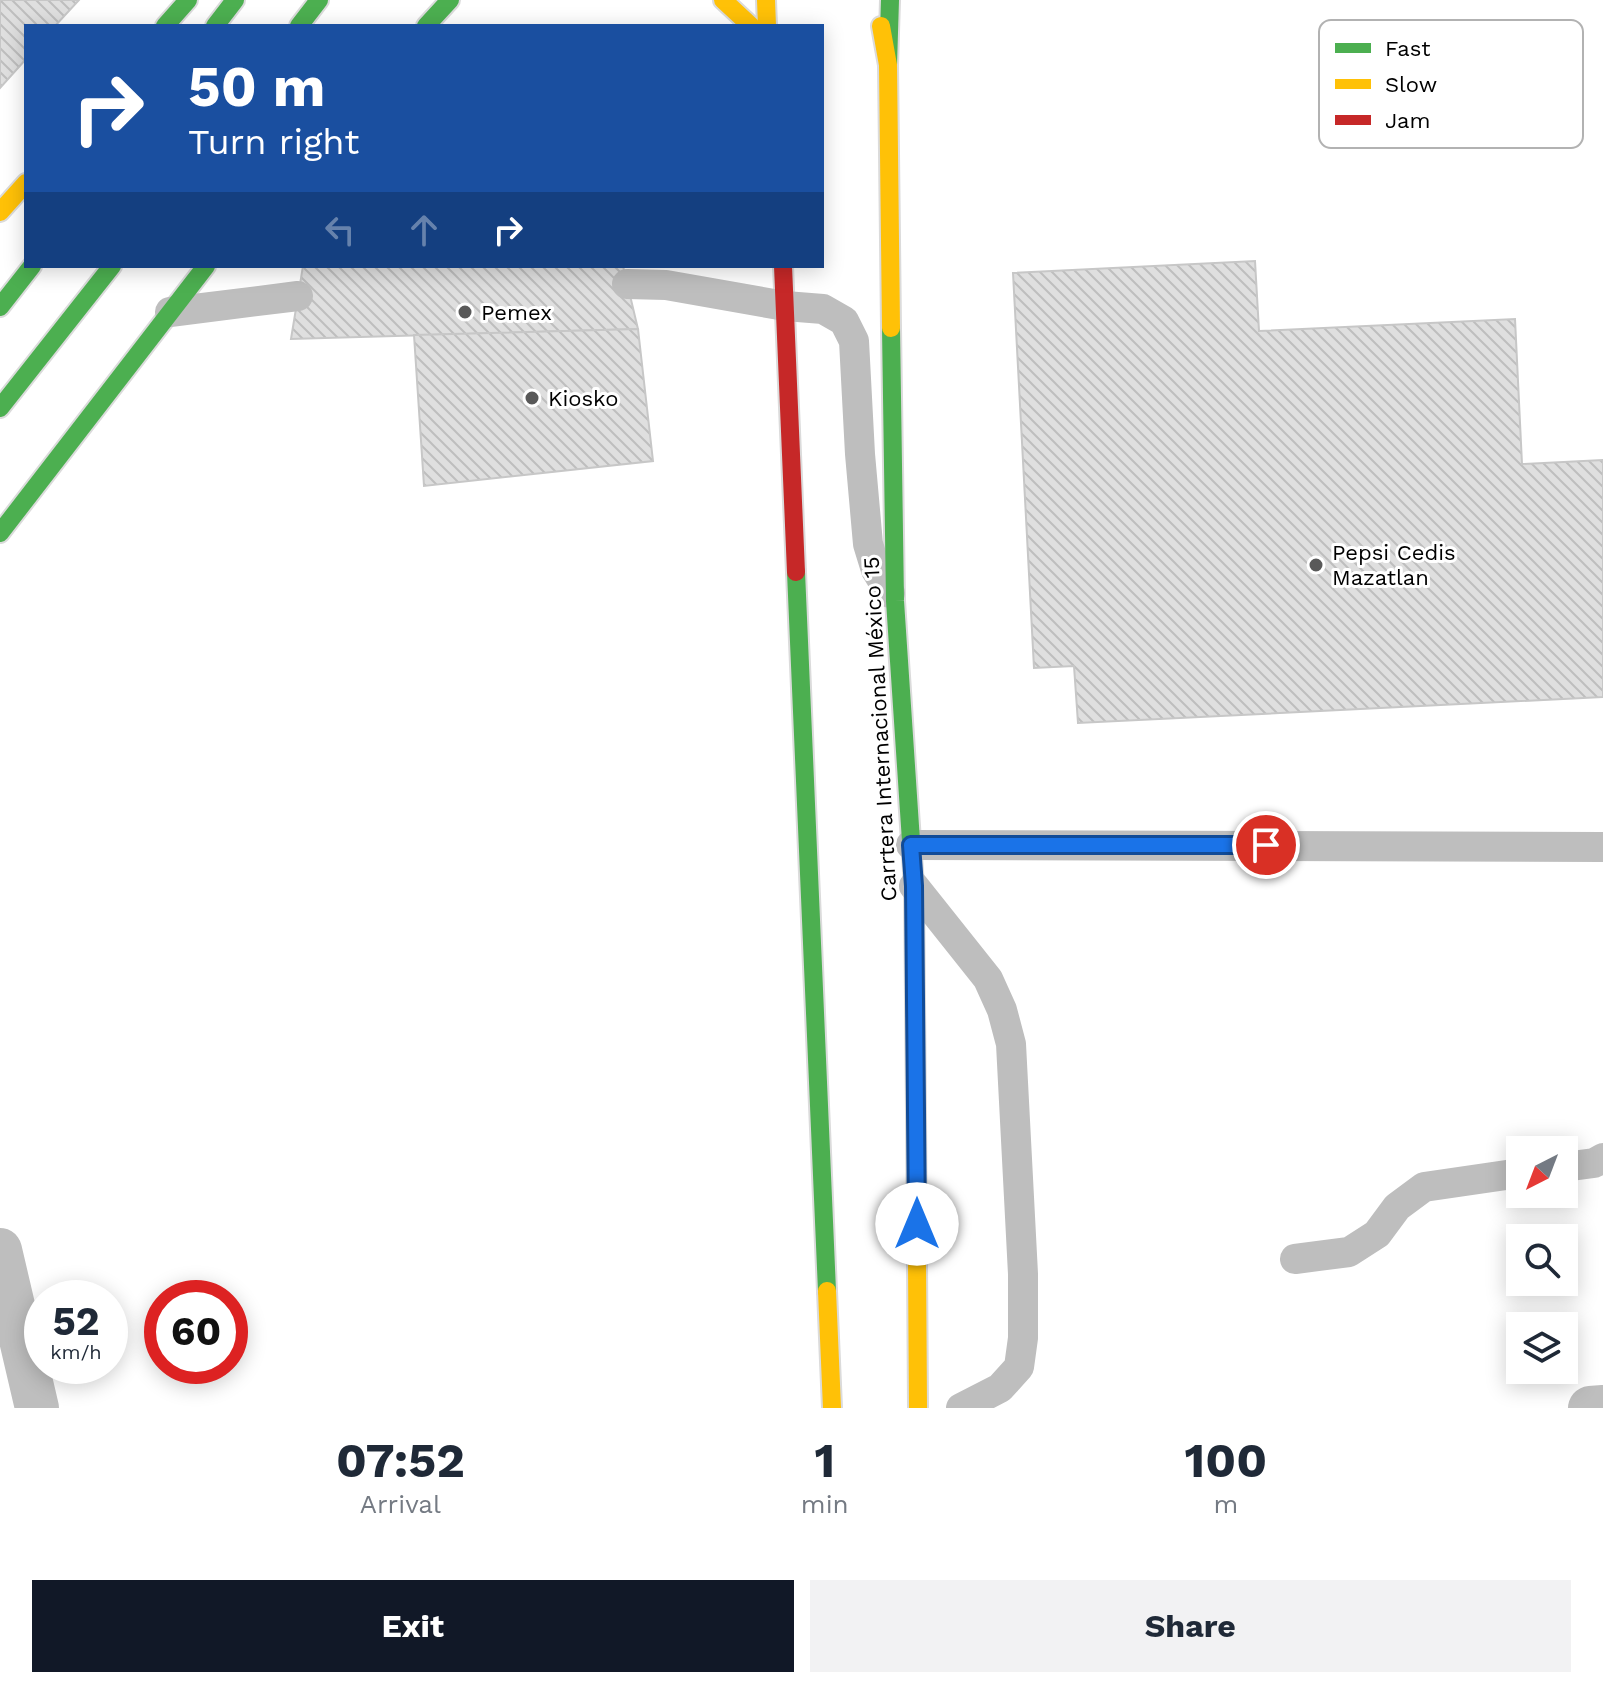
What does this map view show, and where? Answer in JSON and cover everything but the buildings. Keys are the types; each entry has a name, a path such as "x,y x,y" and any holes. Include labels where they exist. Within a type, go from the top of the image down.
{"main road":[{"path":"167,24 188,0"},
{"path":"217,24 235,0"},
{"path":"301,24 319,0"},
{"path":"428,24 450,0"},
{"path":"723,0 749,24"},
{"path":"766,0 767,24"},
{"name":"Carrtera Internacional México 15","path":"876,0 888,65 895,601 914,886 918,1408"},
{"path":"888,65 890,0"},
{"path":"0,212 24,185"},
{"path":"0,307 30,268"},
{"path":"0,408 110,268"},
{"path":"0,533 204,268"},
{"path":"783,268 832,1408"}],"street":[{"path":"0,1250 37,1408"},
{"path":"1590,1408 1603,1407"}],"lane":[{"path":"627,284 666,285 785,306 823,309 844,321 854,341 868,544 876,570 895,601"},
{"path":"170,312 298,296"},
{"path":"911,845 1603,847"},
{"path":"914,886 988,979 1002,1010 1011,1044 1023,1274 1023,1338 1019,1367 1000,1388 961,1408"},
{"path":"1578,1165 1603,1158"},
{"path":"1295,1259 1349,1252 1377,1234 1397,1207 1424,1187 1506,1175"}],"traffic: fast":[{"path":"167,24 188,0"},
{"path":"217,24 235,0"},
{"path":"301,24 319,0"},
{"path":"428,24 450,0"},
{"path":"888,65 890,0"},
{"path":"0,307 30,268"},
{"path":"0,408 110,268"},
{"path":"0,533 204,268"},
{"path":"891,328 895,601 914,886 916,1115"},
{"path":"796,572 827,1291"}],"traffic: slow":[{"path":"723,0 749,24"},
{"path":"766,0 767,24"},
{"path":"881,26 888,65 891,328"},
{"path":"0,212 24,185"},
{"path":"916,1115 918,1408"},
{"path":"827,1291 832,1408"}],"traffic: jam":[{"path":"783,268 796,572"}],"place":[{"name":"Pemex","path":"465,312"},
{"name":"Kiosko","path":"532,398"},
{"name":"Pepsi Cedis Mazatlan","path":"1316,565"}],"route":[{"path":"917,1224 911,845 1266,845"}]}
